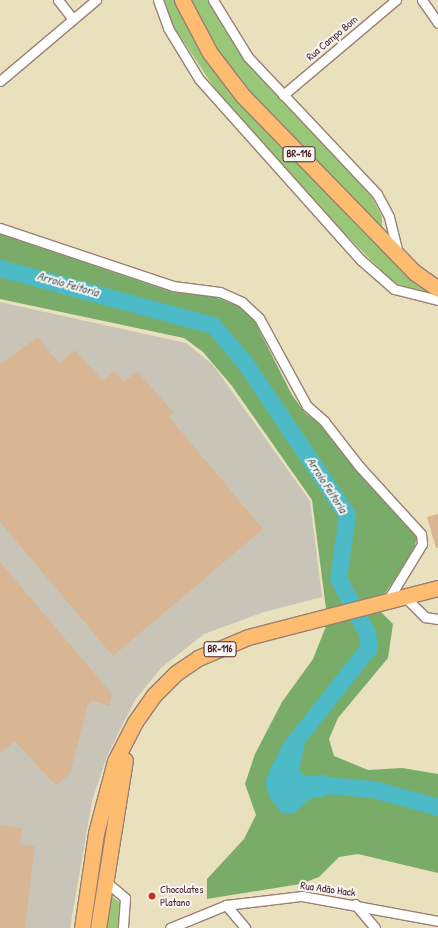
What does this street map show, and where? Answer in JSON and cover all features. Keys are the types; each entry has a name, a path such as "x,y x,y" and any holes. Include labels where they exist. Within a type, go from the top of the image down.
{"main road":[{"name":"BR-116","path":"182,0 210,53 243,96 399,257 438,289"},
{"name":"BR-116","path":"82,928 104,794 115,761 135,722 154,695 176,672 198,658 248,637 386,599 438,588"},
{"name":"BR-116","path":"98,928 121,775 135,722"}],"street":[{"path":"58,0 73,19"},
{"path":"0,81 96,0"},
{"path":"158,0 168,28 199,79 361,260 394,289 438,300"},
{"path":"213,0 248,57 377,194 389,217 399,257"},
{"name":"Rua Campo Bom","path":"283,95 396,0"},
{"path":"422,0 438,23"},
{"path":"0,228 173,286 220,292 242,302 259,318 307,406 324,421 359,466 415,523 421,534 422,544 386,599"},
{"path":"404,596 425,617 438,620"},
{"path":"105,881 123,894 124,928"},
{"name":"Rua Adão Hack","path":"170,928 226,905 302,896 355,904 438,921"},
{"path":"355,904 375,928"},
{"path":"226,905 245,928"}],"shaded area":[{"path":"0,302 186,343 213,365 310,501 322,597 264,612 204,634 161,668 135,700 107,756 92,801 70,928 0,928"}],"green space":[{"path":"164,0 179,0 299,162 365,234 399,268 436,295 410,291 392,281 327,216 221,98 174,27"},
{"path":"190,0 209,0 247,62 372,197 382,217 382,234 245,92 218,55"},
{"path":"0,234 172,292 215,297 239,306 255,322 292,395 305,413 319,423 360,472 404,517 417,536 414,550 384,595 326,609 312,500 232,386 203,352 184,338 0,299"},
{"path":"379,610 393,624 388,658 338,718 329,739 334,756 368,770 402,768 438,774 438,873 358,854 339,857 319,877 300,884 207,899 207,879 244,839 256,815 245,784 255,754 282,702 313,659 328,621"},
{"path":"110,895 119,902 120,928 106,928"}],"water":[{"path":"307,733 299,771 307,776 327,775 338,787 326,785 294,813 282,813 270,798 265,783 271,766 283,750 301,734"}],"building":[{"path":"38,337 59,363 75,350 103,381 114,371 124,382 137,371 174,413 169,417 263,529 113,656 0,522 0,364"},
{"path":"438,514 438,548 436,548 427,517"},
{"path":"0,562 112,694 109,706 93,701 88,704 70,773 56,786 15,741 0,754"},
{"path":"0,825 22,828 20,844 35,846 25,928 0,928"}],"waterway":[{"name":"Arroio Feitoria","path":"0,268 213,325 245,363 347,515 338,578 367,633 369,647 290,747 284,760"},
{"name":"Arroio Feitoria","path":"316,789 326,785 373,789 438,807"}],"place":[{"name":"Chocolates Platano","path":"152,896"}]}
